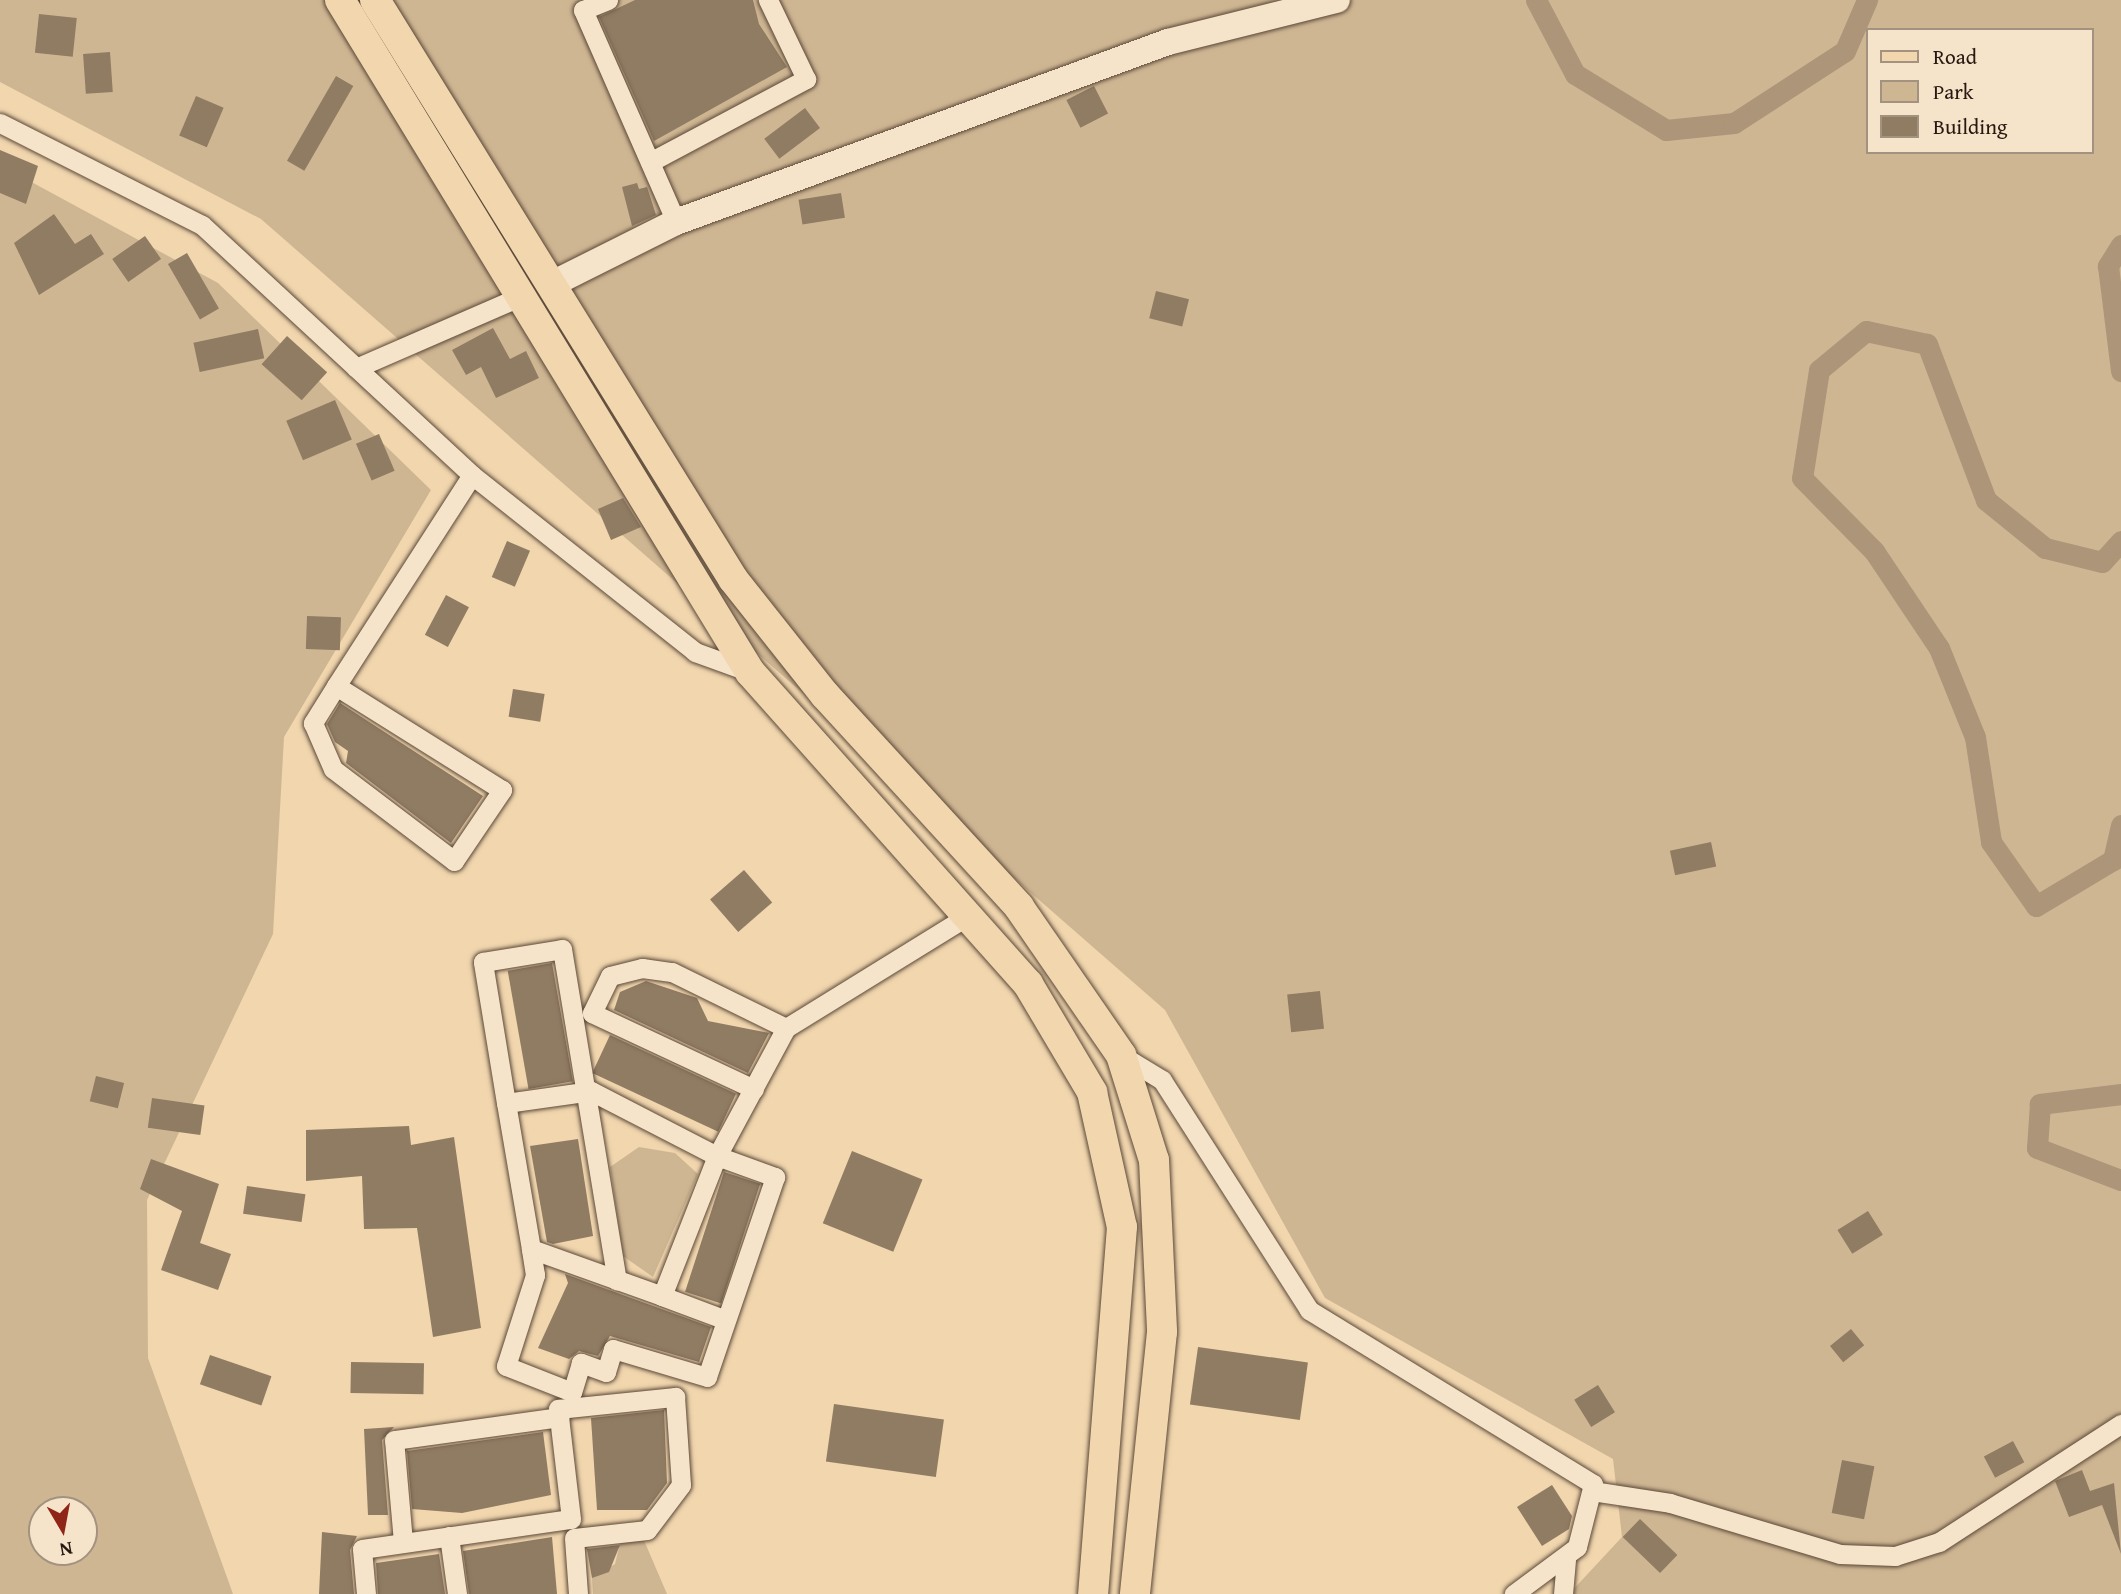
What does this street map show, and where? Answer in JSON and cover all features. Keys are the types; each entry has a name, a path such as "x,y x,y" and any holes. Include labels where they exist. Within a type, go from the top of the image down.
{"main road":[{"path":"340,0 524,295 750,672 1028,985 1093,1092 1122,1227 1093,1594"},
{"path":"375,0 554,283 733,579 825,695 1019,907 1121,1055 1154,1160 1162,1332 1135,1594"}],"street":[{"path":"608,0 583,10 676,222"},
{"path":"650,162 806,79 768,0"},
{"path":"554,283 676,222 1168,42 1336,0"},
{"path":"0,123 202,225 472,475 695,652 750,672"},
{"path":"356,368 524,295"},
{"path":"336,686 502,790 454,862 333,769 313,723 336,686 472,475"},
{"path":"662,1296 718,1156 786,1028 967,916"},
{"path":"506,1103 584,1092 718,1156 775,1177 707,1377 613,1349 606,1372 581,1363 572,1392 506,1366 535,1275 506,1103 483,962 562,949 582,1014 584,1092 617,1280"},
{"path":"582,1014 610,976 642,968 672,972 786,1028"},
{"path":"582,1014 754,1089"},
{"path":"1121,1055 1162,1080 1308,1310 1594,1484 1577,1546 1514,1594"},
{"path":"531,1249 726,1320"},
{"path":"366,1594 362,1549 449,1536 573,1528 647,1530 681,1485 675,1397 558,1409 573,1528 578,1594"},
{"path":"402,1542 394,1440 559,1417"},
{"path":"1592,1491 1670,1503 1840,1554 1895,1556 1939,1542 2121,1424"},
{"path":"449,1536 457,1594"},
{"path":"1563,1594 1566,1556"}],"green space":[{"path":"0,0 2121,0 2121,1594 1569,1594 1622,1537 1613,1459 1325,1298 1165,1010 261,219 0,82"},
{"path":"0,165 218,283 431,490 284,737 273,934 147,1200 148,1358 233,1594 0,1594"},
{"path":"639,1147 675,1153 698,1174 653,1277 623,1256 610,1167"},
{"path":"643,1538 667,1594 593,1594 592,1578 615,1564 620,1543"}],"building":[{"path":"635,0 753,0 759,24 787,67 654,141 599,17"},
{"path":"39,14 77,18 73,57 35,53"},
{"path":"110,52 113,92 86,94 83,54"},
{"path":"336,76 353,86 304,171 287,161"},
{"path":"1094,86 1108,114 1080,128 1066,100"},
{"path":"196,96 224,108 207,147 179,136"},
{"path":"805,108 820,128 779,159 764,139"},
{"path":"0,150 38,166 26,204 0,193"},
{"path":"637,183 639,189 647,187 656,215 632,226 622,187"},
{"path":"841,193 845,218 802,224 799,200"},
{"path":"54,214 75,244 91,234 104,254 39,295 14,243"},
{"path":"145,236 161,259 128,282 112,259"},
{"path":"187,253 219,308 200,319 168,264"},
{"path":"1156,291 1189,299 1182,326 1149,318"},
{"path":"493,328 510,359 526,351 539,378 496,398 481,367 466,375 452,350"},
{"path":"258,329 264,358 200,372 193,343"},
{"path":"287,336 327,372 302,400 262,364"},
{"path":"335,400 352,440 303,460 286,421"},
{"path":"379,434 395,471 372,481 356,444"},
{"path":"623,498 641,527 611,540 598,509"},
{"path":"507,541 530,551 515,587 492,577"},
{"path":"446,595 469,607 448,647 425,635"},
{"path":"307,616 341,617 340,650 306,649"},
{"path":"513,689 545,694 540,722 509,717"},
{"path":"340,703 483,796 451,843 346,763 348,751 335,742 327,724"},
{"path":"1711,842 1716,866 1675,875 1670,851"},
{"path":"744,870 772,902 738,932 710,900"},
{"path":"552,963 573,1081 529,1089 508,971"},
{"path":"646,981 697,998 708,1021 769,1033 748,1073 614,1010 620,992"},
{"path":"1320,991 1324,1029 1291,1032 1287,994"},
{"path":"610,1035 736,1094 718,1132 592,1073"},
{"path":"96,1076 124,1083 118,1108 90,1101"},
{"path":"152,1098 204,1105 200,1135 148,1128"},
{"path":"409,1126 411,1145 454,1137 481,1328 433,1337 417,1228 364,1229 362,1176 306,1181 306,1130"},
{"path":"578,1139 593,1236 553,1244 547,1242 530,1146"},
{"path":"852,1151 922,1179 893,1252 823,1223"},
{"path":"151,1159 219,1184 200,1243 231,1254 218,1290 161,1270 182,1211 140,1189"},
{"path":"724,1172 760,1184 721,1304 685,1292"},
{"path":"247,1186 305,1194 302,1222 243,1214"},
{"path":"1868,1211 1883,1235 1852,1254 1837,1230"},
{"path":"565,1274 711,1327 699,1362 610,1336 598,1356 579,1351 569,1359 538,1348 568,1283"},
{"path":"1851,1329 1864,1345 1843,1362 1830,1346"},
{"path":"1198,1347 1308,1362 1300,1420 1190,1404"},
{"path":"210,1355 271,1376 261,1405 200,1384"},
{"path":"351,1362 424,1363 423,1394 350,1393"},
{"path":"1598,1385 1615,1412 1591,1427 1574,1400"},
{"path":"834,1404 944,1419 936,1477 826,1461"},
{"path":"664,1410 667,1483 647,1510 597,1510 591,1418"},
{"path":"394,1427 382,1440 388,1515 368,1515 364,1429"},
{"path":"543,1432 551,1495 462,1513 412,1509 407,1451"},
{"path":"2013,1441 2024,1462 1995,1478 1984,1456"},
{"path":"1842,1460 1874,1466 1864,1519 1832,1513"},
{"path":"2082,1470 2090,1491 2114,1483 2121,1554 2102,1505 2069,1517 2055,1481"},
{"path":"1552,1485 1572,1516 1569,1529 1542,1546 1517,1507"},
{"path":"1640,1519 1677,1555 1660,1573 1623,1537"},
{"path":"322,1532 357,1536 350,1550 354,1594 319,1594"},
{"path":"552,1537 557,1594 469,1594 463,1551"},
{"path":"620,1545 609,1572 592,1578 587,1549"},
{"path":"439,1554 445,1594 378,1594 376,1563"}],"waterway":[{"path":"1536,0 1575,74 1666,130 1734,123 1845,51 1867,0"},
{"path":"2121,245 2108,266 2121,371"},
{"path":"2121,541 2102,562 2045,548 1986,500 1927,344 1866,331 1819,370 1802,478 1874,551 1939,648 1975,737 1991,842 2036,906 2113,860 2121,825"},
{"path":"2121,1094 2040,1104 2037,1148 2121,1180"}]}
